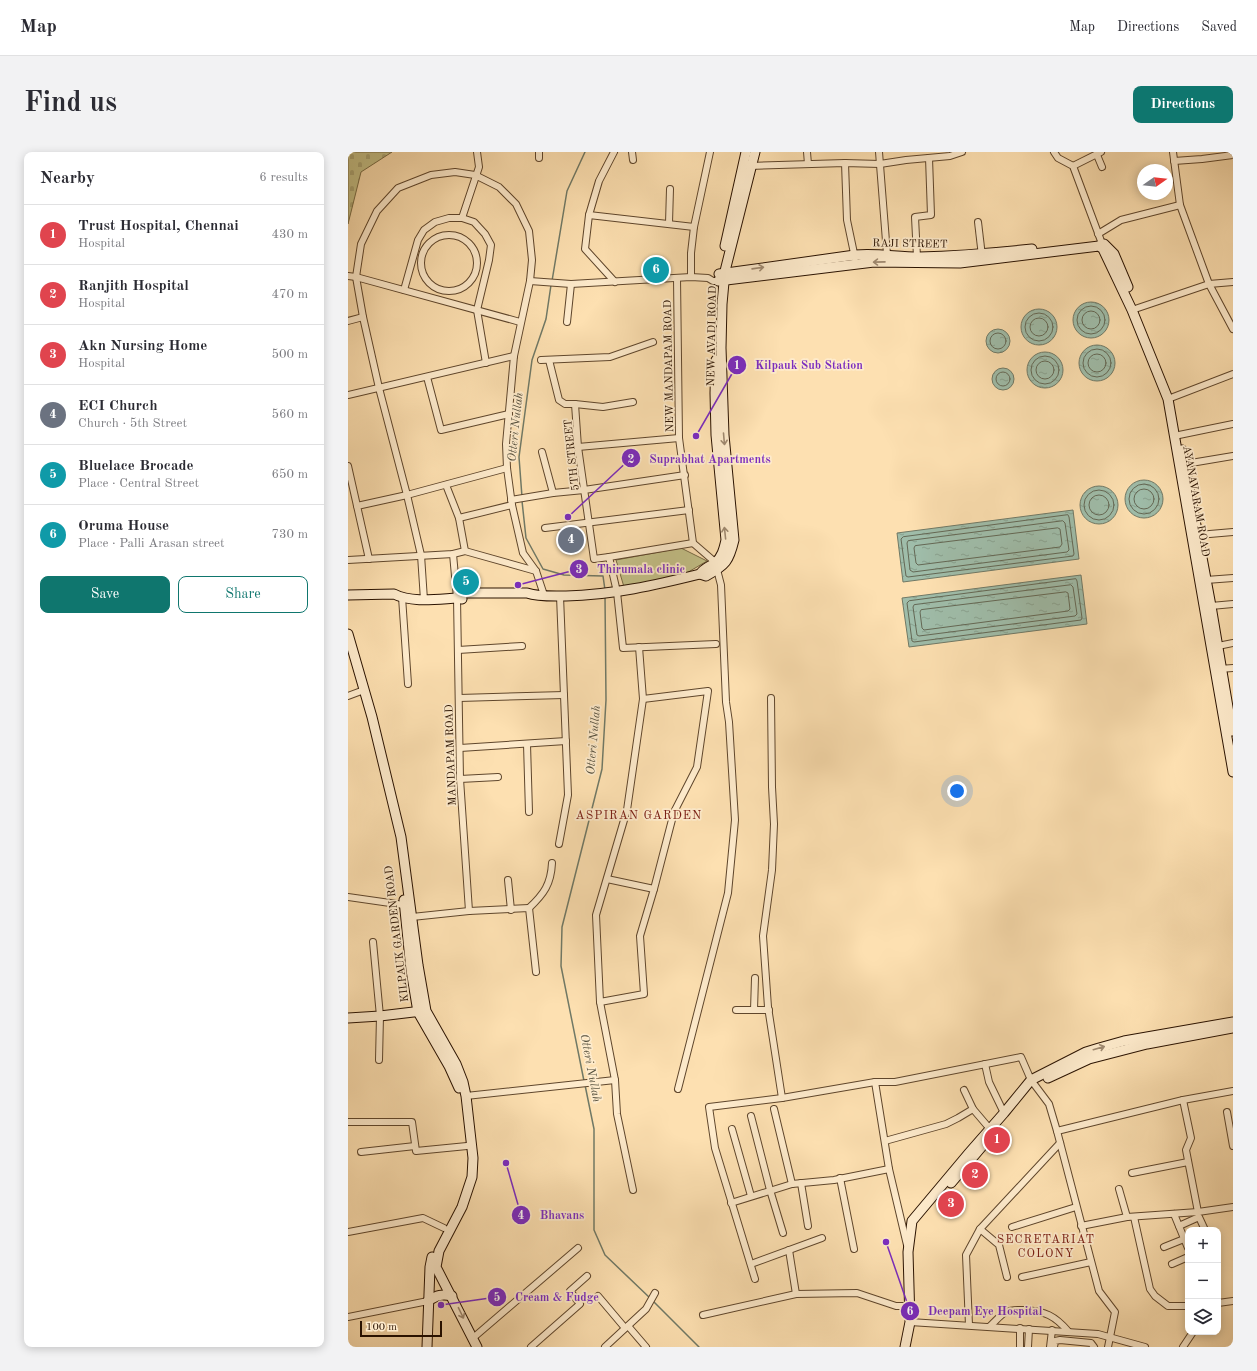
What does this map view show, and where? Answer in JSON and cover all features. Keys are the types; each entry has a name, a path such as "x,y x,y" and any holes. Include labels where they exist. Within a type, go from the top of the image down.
{"main road":[{"name":"NEW AVADI ROAD","path":"746,152 747,167"},
{"name":"NEW AVADI ROAD","path":"348,595 394,594 401,597 424,600 457,598 463,593 527,593 533,595 560,596 613,593 654,586 700,574 703,570 716,566 723,554 726,540 716,435 715,393 721,277 747,167 755,152"},
{"name":"RAJI STREET","path":"855,260 874,262 960,263 982,257 1099,240"},
{"name":"AYANAVARAM ROAD","path":"1099,240 1114,254 1170,398 1185,464 1218,646 1218,669 1233,738"},
{"name":"RAJI STREET","path":"721,277 855,260 887,254 917,257 982,257"},
{"name":"AYANAVARAM ROAD","path":"1170,398 1218,669 1233,772"},
{"name":"NEW AVADI ROAD","path":"348,599 393,599 401,597"},
{"name":"KILPAUK GARDEN ROAD","path":"348,634 397,839 411,970 422,1011 459,1087 467,1146 468,1157 466,1179 459,1200 434,1248 431,1261 427,1347"},
{"name":"KILPAUK GARDEN ROAD","path":"348,648 361,691 372,717 401,837 421,985 422,1011"},
{"path":"348,1018 422,1011 456,1064 463,1082 466,1096 473,1158 472,1177 462,1207 439,1251 436,1267 477,1347"},
{"path":"905,1347 913,1323 910,1306 908,1252 912,1222 969,1153 1033,1082 1086,1052 1099,1048 1233,1022"},
{"path":"910,1347 913,1323 914,1257 918,1223 1033,1082 1089,1059 1147,1044 1233,1028"},
{"path":"428,1301 441,1294 452,1296"}],"street":[{"path":"462,218 475,175 479,167 477,152"},
{"path":"614,152 599,181 589,215 585,249 615,282"},
{"path":"632,152 633,160"},
{"path":"691,277 691,253 694,227 710,152"},
{"path":"807,152 808,164"},
{"path":"879,152 882,212 887,254"},
{"path":"747,167 845,163 880,164 962,152"},
{"path":"1054,152 1058,158 1073,166 1099,240 1121,220 1180,205"},
{"path":"1173,152 1180,205 1209,284 1233,328"},
{"path":"1073,166 1099,154 1102,168"},
{"path":"1174,161 1233,155"},
{"path":"917,257 915,217 931,215 929,158"},
{"path":"845,163 847,220 855,260"},
{"path":"424,600 420,555 407,495 379,388 363,318 356,277 361,244 377,211 398,188 431,175 455,172 475,175 499,187 516,204 529,232 532,260 530,281 520,322 514,356 506,444 507,468 523,554 536,571 544,595"},
{"path":"669,223 670,189"},
{"path":"589,215 694,227"},
{"path":"404,290 418,240 424,230 435,222 449,218 462,218 474,222 485,234 491,245 489,260 477,310 486,363"},
{"path":"978,222 982,257"},
{"path":"443,235 453,235 462,238 470,244 476,256 477,269 468,285 460,290 451,292 442,291 426,281 420,263 422,253 434,238 443,235"},
{"path":"530,281 570,284 691,277 708,278 712,275 721,277"},
{"path":"348,276 520,322"},
{"name":"NEW MANDAPAM ROAD","path":"677,278 679,438 693,543"},
{"path":"1135,309 1209,284 1233,282"},
{"path":"567,322 570,284"},
{"path":"440,300 442,291"},
{"path":"348,321 363,318"},
{"path":"541,360 610,357 653,342"},
{"path":"348,395 514,356"},
{"name":"5TH STREET","path":"549,360 559,400 565,404 575,404 578,447 594,559 609,557"},
{"path":"1170,398 1233,374"},
{"path":"427,377 441,430 509,414"},
{"path":"575,404 602,407 633,402"},
{"path":"1179,435 1233,424"},
{"path":"578,447 679,438"},
{"path":"542,452 553,492"},
{"path":"1185,464 1233,456"},
{"path":"348,466 369,559"},
{"path":"357,506 407,495 507,468"},
{"path":"458,518 525,497 553,492 584,490 685,476"},
{"path":"446,485 458,518 465,551"},
{"path":"545,528 688,510"},
{"path":"1198,535 1233,532"},
{"path":"678,1089 728,893 735,820 729,722 726,702 721,585 716,566 693,543 609,557 613,593 623,648 716,644"},
{"path":"348,560 454,554 465,551 536,571"},
{"name":"MANDAPAM ROAD","path":"454,554 457,598 460,779 469,911"},
{"path":"1206,580 1233,578"},
{"path":"559,844 568,795 560,596"},
{"path":"401,597 408,684"},
{"path":"1211,606 1233,604"},
{"path":"1218,646 1233,643"},
{"path":"458,650 522,646"},
{"path":"633,1190 617,1114 615,1080 600,1002 596,915 627,810 643,699 638,647"},
{"path":"1218,669 1233,668"},
{"path":"348,696 361,691"},
{"path":"600,1002 644,994 640,936 674,812 696,767 708,691 643,699"},
{"path":"458,698 564,695"},
{"path":"771,698 774,824 772,870 763,936 769,1010 782,1098"},
{"path":"460,748 566,742"},
{"path":"527,744 529,812"},
{"path":"460,779 498,777"},
{"path":"412,917 469,911 529,908 543,894 552,873 552,863"},
{"path":"607,879 654,889"},
{"path":"508,880 511,910"},
{"path":"348,897 404,905"},
{"path":"529,908 536,972"},
{"path":"373,942 380,1016 379,1060"},
{"path":"754,1010 755,978"},
{"path":"736,1010 769,1010"},
{"path":"756,1279 714,1148 709,1107 782,1098 875,1082 895,1082 1021,1057 1033,1082 1049,1104 1098,1291 1115,1312 1108,1347"},
{"path":"985,1064 989,1082 1004,1113"},
{"path":"466,1096 615,1080"},
{"path":"875,1082 889,1169 908,1252"},
{"path":"964,1090 973,1109 990,1129"},
{"path":"1057,1131 1183,1100 1233,1092"},
{"path":"1183,1100 1191,1138 1186,1150 1198,1212"},
{"path":"774,1109 792,1184"},
{"path":"885,1141 946,1124 973,1109"},
{"path":"1228,1112 1233,1146"},
{"path":"751,1116 783,1233"},
{"path":"348,1122 412,1122 416,1151 467,1146"},
{"path":"732,1129 751,1196"},
{"path":"969,1325 966,1255 980,1229 1060,1143"},
{"path":"362,1152 415,1146"},
{"path":"1132,1173 1188,1162"},
{"path":"731,1203 792,1184 840,1178 889,1169"},
{"path":"840,1178 854,1249"},
{"path":"801,1183 808,1226"},
{"path":"1120,1189 1127,1217"},
{"path":"1012,1227 1076,1207"},
{"path":"1082,1226 1127,1217 1233,1208"},
{"path":"1164,1247 1184,1239 1174,1214"},
{"path":"1134,1217 1150,1289 1168,1306 1185,1306"},
{"path":"1179,1226 1199,1217 1204,1227"},
{"path":"348,1232 423,1218 444,1228"},
{"path":"980,1229 999,1245 1007,1277"},
{"path":"750,1264 822,1238"},
{"path":"473,1338 578,1248"},
{"path":"789,1250 796,1294"},
{"path":"1172,1264 1185,1258"},
{"path":"1022,1277 1091,1262"},
{"path":"531,1347 580,1304 570,1291 587,1276"},
{"path":"605,1347 646,1309 655,1293"},
{"path":"703,1314 796,1294 857,1293 896,1306 910,1306"},
{"path":"598,1296 646,1347"},
{"path":"348,1317 428,1301"},
{"path":"1221,1303 1233,1301"},
{"path":"990,1326 1005,1312 1013,1310 1039,1311 1050,1315 1060,1322 1068,1332"},
{"path":"913,1323 990,1326 1098,1334 1145,1347"},
{"path":"1020,1328 1020,1347"},
{"path":"1028,1347 1029,1329"},
{"path":"1050,1347 1052,1330"},
{"path":"1074,1344 1075,1332"},
{"path":"1182,1347 1194,1335"},
{"path":"1054,1347 1055,1341 1060,1340 1074,1344 1091,1344 1094,1347"}],"green space":[{"path":"348,152 392,152 361,172 348,224"},
{"path":"681,548 707,561 685,574 624,587 616,560"}],"water":[{"path":"1095,302 1104,307 1108,313 1108,327 1104,333 1095,338 1087,338 1078,333 1074,327 1073,316 1078,307 1084,303"},
{"path":"1043,309 1052,314 1056,320 1056,334 1052,340 1043,345 1035,345 1026,340 1022,334 1021,323 1026,314 1032,310"},
{"path":"998,329 1003,330 1009,336 1009,346 1003,352 998,353 993,352 987,346 986,341 987,336 993,330"},
{"path":"1101,345 1110,350 1114,356 1114,370 1110,376 1101,381 1093,381 1084,376 1080,370 1079,359 1084,350 1090,346"},
{"path":"1049,352 1058,357 1062,363 1062,377 1058,383 1049,388 1041,388 1032,383 1028,377 1027,366 1032,357 1038,353"},
{"path":"999,368 1007,368 1014,375 1014,383 1007,390 999,390 992,383 992,375"},
{"path":"1140,480 1148,480 1158,485 1162,492 1162,506 1158,513 1148,518 1140,518 1130,513 1128,510 1125,503 1125,495 1130,485 1133,483"},
{"path":"1099,486 1109,489 1115,495 1118,505 1115,515 1109,521 1099,524 1089,521 1083,515 1080,505 1083,495 1089,489"},
{"path":"1073,510 1079,559 903,582 897,533"},
{"path":"1081,575 1087,624 909,647 902,598"}],"waterway":[{"name":"Otteri Nullah","path":"552,281 567,191 585,152"},
{"name":"Otteri Nullah","path":"522,497 519,457 532,360 546,319 551,285"},
{"name":"Otteri Nullah","path":"522,501 526,538 543,569 564,575 603,576 605,590"},
{"name":"Otteri Nullah","path":"584,1081 561,966 562,927 602,769 606,700 605,596"},
{"name":"Otteri Nullah","path":"585,1085 594,1129 594,1230 605,1255 650,1298"},
{"name":"Otteri Nullah","path":"653,1301 699,1347"}],"place":[{"name":"Oruma House","path":"656,270"},
{"name":"Kilpauk Sub Station","path":"696,436"},
{"name":"Suprabhat Apartments","path":"568,517"},
{"name":"ECI Church","path":"571,540"},
{"name":"Bluelace Brocade","path":"466,582"},
{"name":"Thirumala clinic","path":"518,585"},
{"name":"Trust Hospital, Chennai","path":"997,1140"},
{"name":"Bhavans","path":"506,1163"},
{"name":"Ranjith Hospital","path":"975,1175"},
{"name":"Akn Nursing Home","path":"951,1204"},
{"name":"Deepam Eye Hospital","path":"886,1242"},
{"name":"Cream & Fudge","path":"441,1305"}],"district":[{"name":"ASPIRAN GARDEN","path":"639,815"},
{"name":"SECRETARIAT COLONY","path":"1046,1246"}]}
